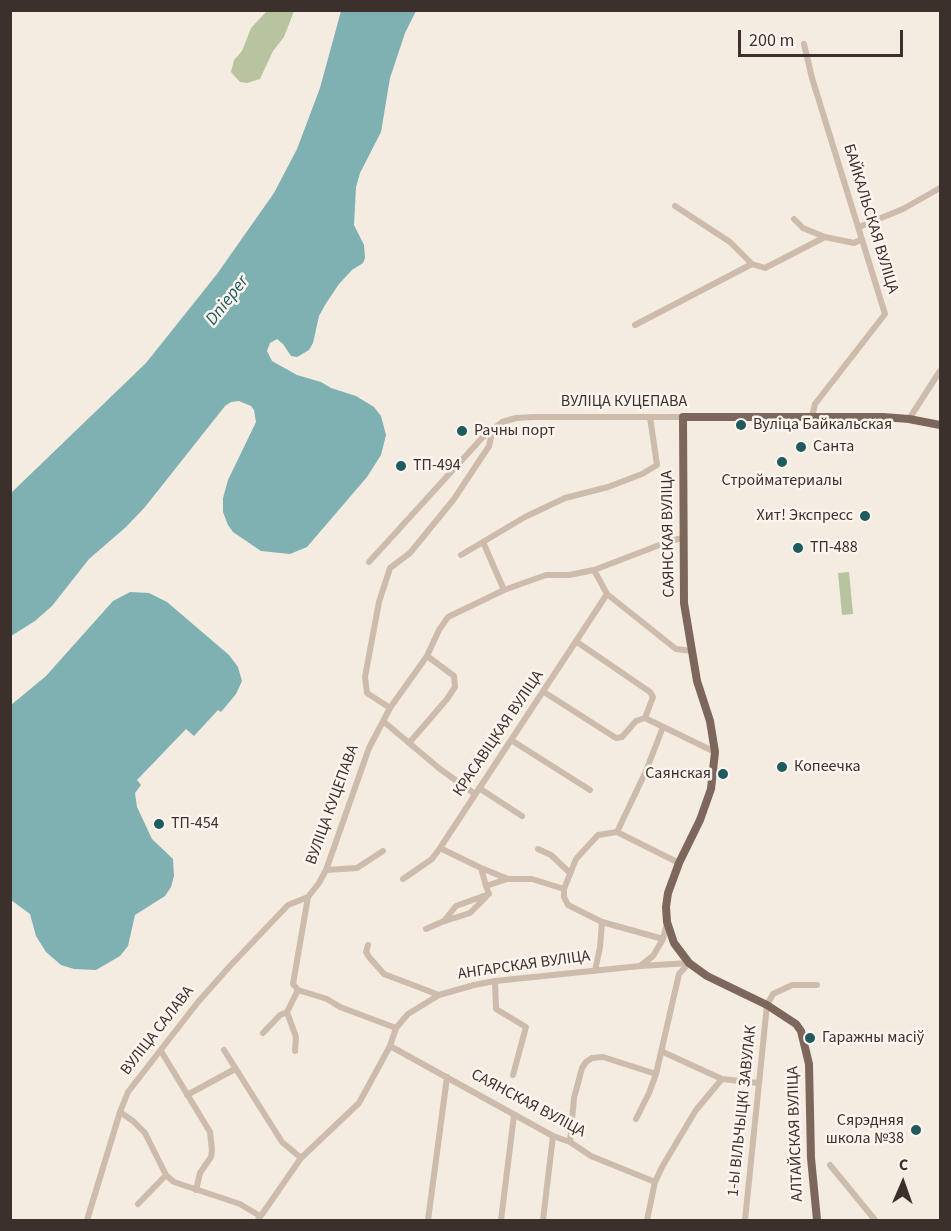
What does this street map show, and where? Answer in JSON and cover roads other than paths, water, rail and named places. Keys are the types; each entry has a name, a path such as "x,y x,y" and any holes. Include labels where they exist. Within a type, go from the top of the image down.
{"main road":[{"name":"ВУЛІЦА КУЦЕПАВА","path":"683,417 883,417 940,425"},
{"name":"САЯНСКАЯ ВУЛІЦА","path":"683,417 684,603 697,681 710,721 715,752 711,789 667,897 667,922 674,943 689,963"},
{"path":"689,963 707,976 767,1005"},
{"name":"АЛТАЙСКАЯ ВУЛІЦА","path":"767,1005 796,1024 806,1046 810,1064 811,1158 816,1221"}],"street":[{"name":"БАЙКАЛЬСКАЯ ВУЛІЦА","path":"804,44 812,78 885,314 815,404 812,417"},
{"path":"859,227 903,209 940,188"},
{"path":"675,206 730,242 752,264 765,268 825,237"},
{"path":"794,219 803,228 825,237 854,243 862,239"},
{"path":"635,325 752,264"},
{"path":"909,419 940,371"},
{"name":"ВУЛІЦА КУЦЕПАВА","path":"369,562 493,428 507,420 525,417 683,417"},
{"path":"461,555 525,517 565,498 616,484 642,474 657,465 650,417"},
{"path":"390,708 368,693 365,677 379,602 390,568 410,553 454,499 489,446 493,428"},
{"path":"522,816 440,769 383,721 390,708 427,656 448,617 504,590 546,575 568,575 594,570 683,538"},
{"path":"483,542 504,590"},
{"path":"594,570 607,594 676,649 692,651"},
{"name":"КРАСАВІЦКАЯ ВУЛІЦА","path":"403,879 432,859 440,848 607,594"},
{"path":"577,642 650,692 653,697 645,718"},
{"path":"410,742 455,687 454,676 427,656"},
{"path":"544,692 616,738 622,737 636,721 645,718 715,752"},
{"name":"ВУЛІЦА КУЦЕПАВА","path":"308,897 326,870 369,748 383,721"},
{"path":"617,832 646,771 663,727"},
{"path":"511,740 590,790"},
{"path":"663,939 602,922 568,905 564,897 564,889 576,859 598,835 617,832 679,863"},
{"path":"440,848 508,879"},
{"path":"538,849 550,855 570,873"},
{"path":"326,870 357,868 383,851"},
{"path":"481,868 489,894"},
{"path":"486,886 508,879 532,879 564,889"},
{"path":"444,921 456,906 489,894"},
{"path":"426,929 470,913 489,894"},
{"path":"308,897 293,984 298,990 327,999 340,1007 396,1028"},
{"name":"ВУЛІЦА САЛАВА","path":"87,1221 128,1092 198,1002 288,905 308,897"},
{"path":"595,971 602,922"},
{"path":"640,966 652,956 663,939 667,922"},
{"path":"368,945 366,952 384,974 438,995"},
{"path":"636,1119 649,1093 663,1052 679,974 689,963"},
{"name":"АНГАРСКАЯ ВУЛІЦА","path":"259,1218 301,1158 359,1103 390,1046 396,1028 408,1014 438,995 495,981 689,963"},
{"path":"495,981 496,1009 526,1027 513,1076"},
{"path":"767,1005 773,994 792,985 817,985"},
{"path":"263,1033 280,1015 287,1012 298,990"},
{"name":"1-Ы ВІЛЬЧЫЦКІ ЗАВУЛАК","path":"745,1221 767,1005"},
{"path":"287,1012 296,1037 294,1051"},
{"name":"САЯНСКАЯ ВУЛІЦА","path":"390,1046 553,1136 570,1142 591,1156 655,1182"},
{"path":"224,1050 282,1142 301,1158"},
{"path":"161,1051 210,1132 212,1142 210,1157 200,1173 196,1190"},
{"path":"663,1052 722,1079 758,1083"},
{"path":"570,1142 574,1098 582,1068 586,1062 592,1058 603,1057 656,1074"},
{"path":"187,1095 235,1069"},
{"path":"428,1221 447,1077"},
{"path":"647,1221 655,1182 662,1167 696,1110 722,1079"},
{"path":"120,1112 145,1133 166,1175 174,1182 240,1204 259,1218"},
{"path":"501,1221 514,1115"},
{"path":"543,1221 553,1136"},
{"path":"830,1165 874,1221"},
{"path":"138,1204 166,1175"}],"water":[{"name":"Dnieper","path":"341,11 416,11 405,33 390,78 381,132 360,173 356,187 354,225 364,245 365,258 363,263 352,270 339,284 325,305 319,316 313,343 309,350 297,357 291,356 277,339 270,343 267,351 272,361 297,375 356,396 374,407 381,416 386,435 381,455 367,477 307,547 290,554 261,551 233,532 223,512 223,498 228,480 256,422 251,406 239,401 231,402 225,406 145,507 89,559 52,606 35,621 11,636 11,493 146,363 217,274 274,193 297,149 320,88"},
{"path":"130,592 149,593 167,602 229,655 238,667 242,681 236,694 221,712 218,710 194,736 186,729 137,780 141,785 135,793 137,807 152,839 173,859 174,876 171,887 165,896 135,915 128,946 120,956 96,970 74,969 61,965 46,952 36,936 30,914 11,900 11,705 46,676 113,601"}],"place":[{"name":"Вуліца Байкальская","path":"741,425"},
{"name":"Рачны порт","path":"462,431"},
{"name":"Санта","path":"801,447"},
{"name":"Стройматериалы","path":"782,462"},
{"name":"ТП-494","path":"401,466"},
{"name":"Хит! Экспресс","path":"865,516"},
{"name":"ТП-488","path":"798,548"},
{"name":"Копеечка","path":"782,767"},
{"name":"Саянская","path":"723,774"},
{"name":"ТП-454","path":"159,824"},
{"name":"Гаражны масіў","path":"810,1038"},
{"name":"Сярэдняя школа №38","path":"916,1130"}]}
